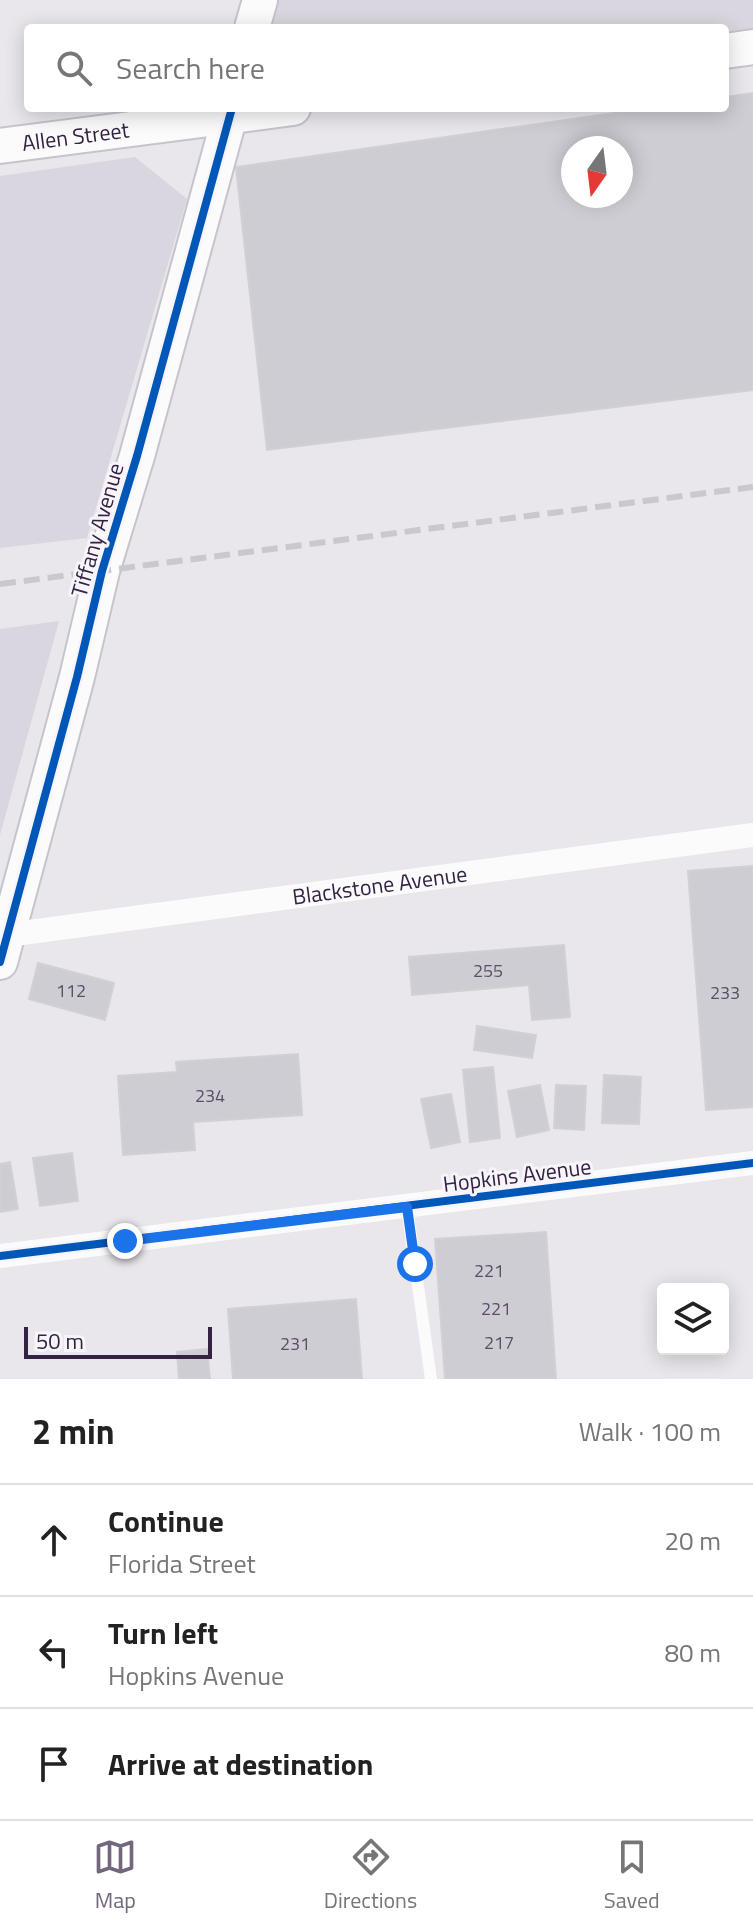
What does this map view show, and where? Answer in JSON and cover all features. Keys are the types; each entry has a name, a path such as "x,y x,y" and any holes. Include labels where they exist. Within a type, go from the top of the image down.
{"street":[{"path":"253,24 260,0"},
{"path":"729,50 753,47"},
{"name":"Allen Street","path":"0,146 231,112"},
{"name":"Tiffany Avenue","path":"4,949 77,677 102,571 137,456 231,112"},
{"name":"Blackstone Avenue","path":"4,949 753,835"},
{"name":"Hopkins Avenue","path":"0,1256 753,1163"}],"lane":[{"path":"407,1207 431,1379"}],"shaded area":[{"path":"273,0 753,0 753,38 729,41 729,24 266,24"},
{"path":"135,157 187,199 87,538 0,548 0,176"},
{"path":"59,621 0,835 0,629"}],"building":[{"path":"753,93 753,390 267,450 236,167 621,112 729,112 729,96"},
{"path":"753,866 753,1107 706,1110 688,871"},
{"path":"564,945 570,1017 532,1020 529,985 412,995 409,957"},
{"path":"38,963 114,983 105,1020 29,999"},
{"path":"477,1026 536,1035 532,1058 474,1050"},
{"path":"298,1054 302,1115 193,1122 195,1150 123,1155 118,1076 177,1072 176,1062"},
{"path":"493,1067 500,1138 470,1142 463,1070"},
{"path":"604,1075 641,1077 639,1124 602,1123"},
{"path":"540,1085 549,1130 517,1137 508,1091"},
{"path":"556,1085 586,1086 584,1130 554,1128"},
{"path":"451,1094 460,1142 431,1148 421,1099"},
{"path":"72,1153 78,1201 40,1206 33,1158"},
{"path":"10,1162 18,1209 0,1212 0,1164"},
{"path":"546,1232 556,1379 445,1379 435,1239"},
{"path":"356,1299 362,1379 233,1379 228,1309"},
{"path":"207,1349 210,1379 179,1379 177,1352"}],"railway":[{"path":"0,584 753,487"}],"cycle path":[{"path":"0,962 77,677 102,571 137,456 231,112"},
{"path":"0,1256 753,1163"}],"route":[{"path":"125,1241 407,1207 415,1264"}]}
